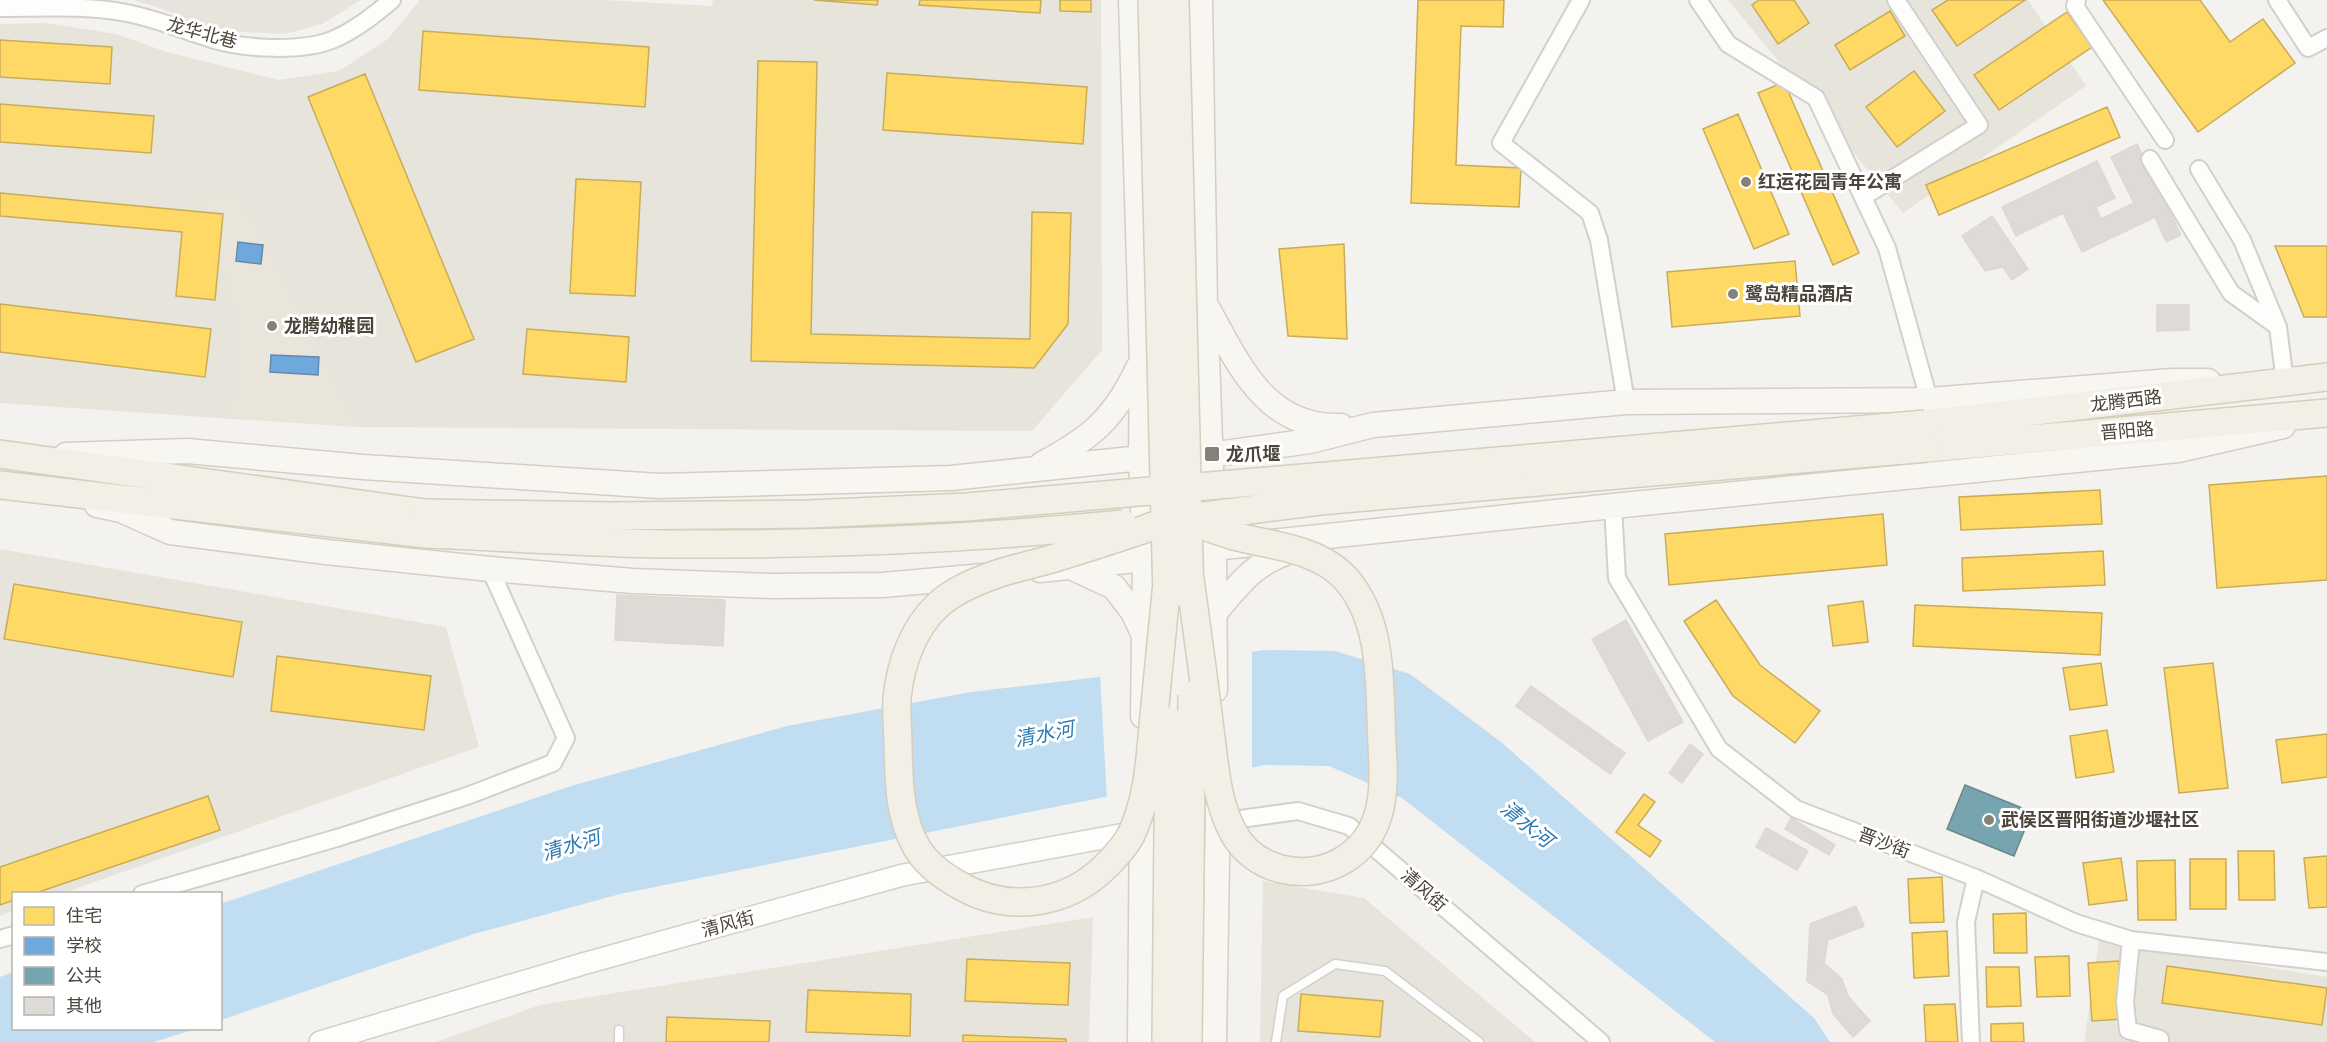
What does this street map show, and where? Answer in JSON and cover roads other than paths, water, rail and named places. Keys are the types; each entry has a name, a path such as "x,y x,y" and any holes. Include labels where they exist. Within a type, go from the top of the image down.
{"main road":[{"path":"1131,0 1142,361 1141,458 1145,560 1140,1042"},
{"path":"1152,0 1178,581 1192,693 1188,1042"},
{"path":"1166,1042 1170,687 1178,581 1175,0"},
{"path":"1200,0 1205,304 1214,548 1218,796 1214,1042"},
{"path":"1205,304 1232,354 1253,384 1276,409 1299,422 1329,427 1626,402 1927,424"},
{"path":"1031,469 1066,451 1110,416 1126,394 1142,361"},
{"name":"龙腾西路","path":"1927,424 2327,377"},
{"path":"3,486 121,510 170,532 326,552 633,581 784,586 883,585 1145,560 1214,548 1355,535 1613,506 2178,450 2327,414"},
{"name":"晋阳路","path":"1927,424 2327,414"},
{"path":"3,486 664,544 867,542 1019,534 1175,519 1927,424"},
{"path":"8,455 426,523 610,516 797,514 966,507 1927,424"},
{"path":"8,455 187,451 363,467 660,486 951,478 1141,458 1209,455 1310,441 1373,425"},
{"path":"1175,519 1323,560 1345,578 1361,601 1374,634 1384,781 1382,805 1372,831 1360,846 1341,862 1320,869 1298,872 1278,870 1256,857 1234,837 1218,796 1178,581 1146,796 1129,840 1093,879 1080,888 1036,902 998,901 979,896 932,867 919,851 910,833 899,792 897,702 900,677 908,649 920,627 936,606 955,592 997,574 1175,519"},
{"path":"1214,614 1246,576 1266,561 1295,549 1355,535"},
{"path":"1070,567 1114,587 1133,612 1144,641"}],"street":[{"name":"龙华北巷","path":"0,8 74,8 125,12 218,41 266,49 330,41 367,21 392,0"},
{"path":"1581,0 1501,142 1590,213 1599,240 1626,402"},
{"path":"1698,0 1728,44 1816,98 1887,248 1927,424"},
{"path":"1863,197 1979,125 1896,0"},
{"path":"2077,0 2075,6 2165,140"},
{"path":"2277,0 2308,48 2327,38"},
{"path":"2150,159 2231,292 2278,327"},
{"path":"2199,169 2242,240 2278,327 2285,382"},
{"name":"晋沙街","path":"1613,506 1617,578 1719,749 1796,809 1976,878 2076,923 2131,940 2327,962"},
{"path":"149,892 337,838 467,796 553,763 566,738 490,569"},
{"name":"清风街","path":"1218,823 1298,811 1349,826 1600,1042"},
{"name":"清风街","path":"320,1042 586,963 903,875 1142,831"},
{"path":"1971,1042 1966,922 1976,878"},
{"path":"2131,940 2125,1002 2128,1030 2163,1041"}],"lane":[{"path":"1276,1042 1283,996 1335,964 1385,970 1479,1042"},
{"path":"619,1030 619,1042"}],"water":[{"name":"清水河","path":"1263,650 1335,651 1410,674 1501,742 1814,1018 1830,1042 1715,1042 1402,798 1329,766 1265,765 620,894 474,934 222,1020 222,903 571,786 787,726 971,692 1108,676"},
{"path":"12,972 12,1030 192,1030 154,1042 0,1042 0,977"}],"place":[{"name":"红运花园青年公寓","path":"1746,182"},
{"name":"鹭岛精品酒店","path":"1733,294"},
{"name":"龙腾幼稚园","path":"272,326"},
{"name":"龙爪堰","path":"1212,454"},
{"name":"武侯区晋阳街道沙堰社区","path":"1989,820"}]}
